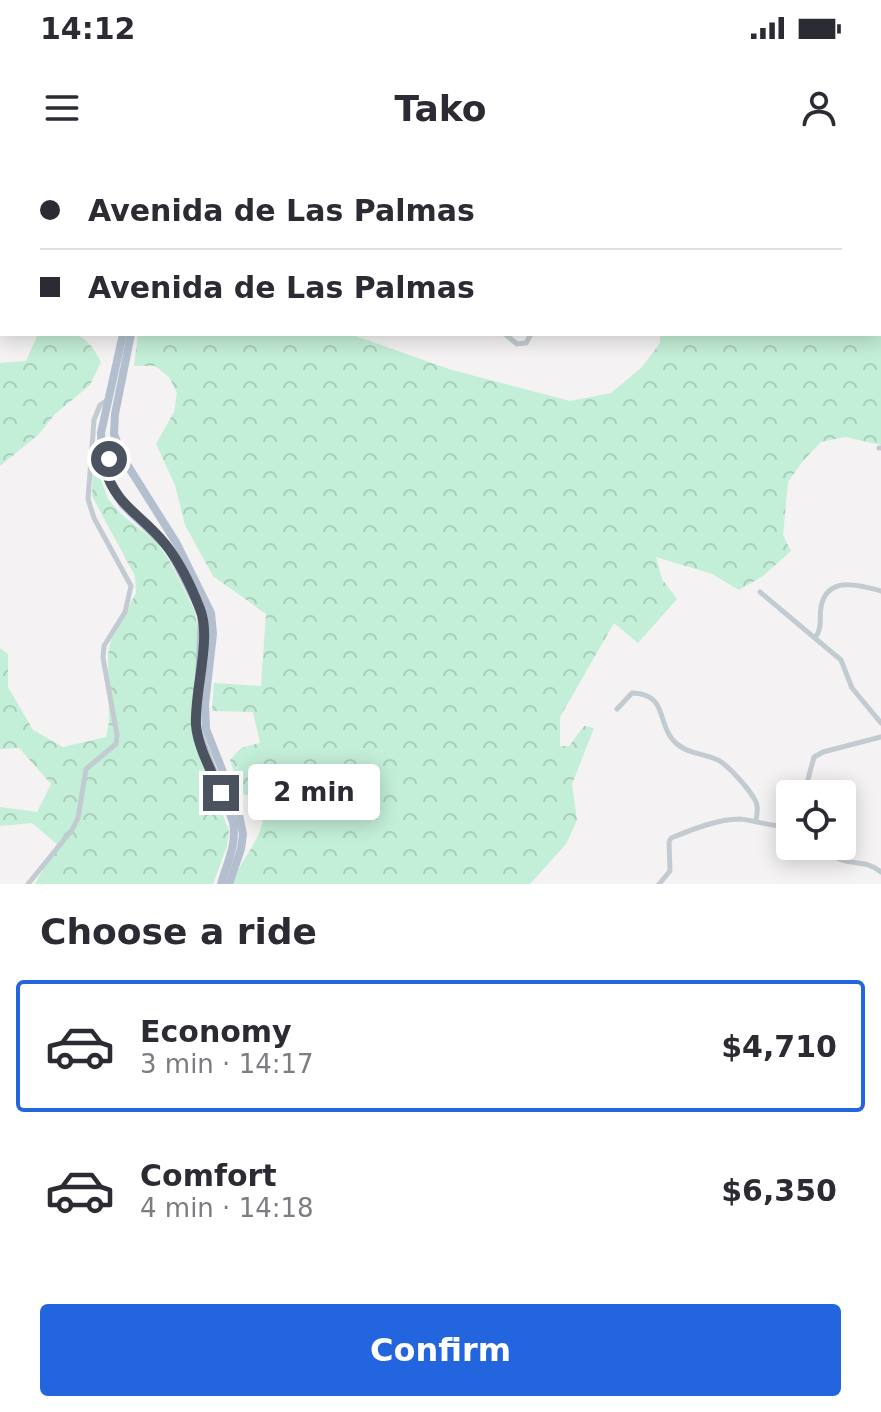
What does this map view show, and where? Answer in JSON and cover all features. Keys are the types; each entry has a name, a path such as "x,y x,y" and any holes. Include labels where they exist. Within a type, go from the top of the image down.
{"main road":[{"path":"123,336 101,433 103,464 114,492 169,549 202,614 197,729 235,835 221,884"},
{"path":"131,336 114,423 115,439 123,458 177,544 211,613 213,634 205,704 206,729 234,799 243,834 229,884"},
{"path":"103,464 112,458 123,458"},
{"path":"135,515 146,515 152,505"}],"street":[{"path":"506,336 517,344 526,343 530,336"},
{"path":"28,884 72,830 78,818 86,769 116,744 103,658 104,646 125,612 131,586 94,518 88,499 94,420 100,405 111,397"},
{"path":"815,638 821,630 822,602 831,590 854,583 881,591"},
{"path":"760,592 841,660 852,688 881,723"},
{"path":"617,709 632,693 641,693 656,702 669,737 686,751 726,765 757,803 756,820"},
{"path":"808,780 814,757 881,737"},
{"path":"659,884 670,871 671,838 729,819 756,820 776,825"},
{"path":"838,860 849,864 868,864 881,872"}],"green space":[{"path":"37,336 78,336 88,343 101,362 90,385 0,466 0,363 26,361"},
{"path":"138,336 356,336 452,370 570,401 611,393 642,367 660,343 660,336 881,336 881,445 845,437 821,442 788,482 783,535 791,551 763,576 739,590 712,574 656,557 662,579 677,599 638,643 614,623 560,717 560,746 569,746 584,726 594,728 572,784 577,820 566,844 530,884 233,884 260,832 263,810 260,797 242,794 230,760 241,748 260,743 253,712 212,711 214,683 261,686 266,614 213,576 185,525 175,485 156,444 174,412 177,393 169,377 155,366 134,366"},
{"path":"93,458 108,499 157,543 195,611 199,641 191,721 194,739 229,831 227,846 213,884 35,884 57,844 32,823 0,826 0,807 37,812 51,784 19,748 0,749 0,648 8,654 8,687 33,730 63,747 106,737 109,722 108,654 111,640 136,593 135,576 92,496"}],"route":[{"path":"109,459 103,464 114,492 123,505 164,542 202,614 204,626 196,723 221,793"}]}
